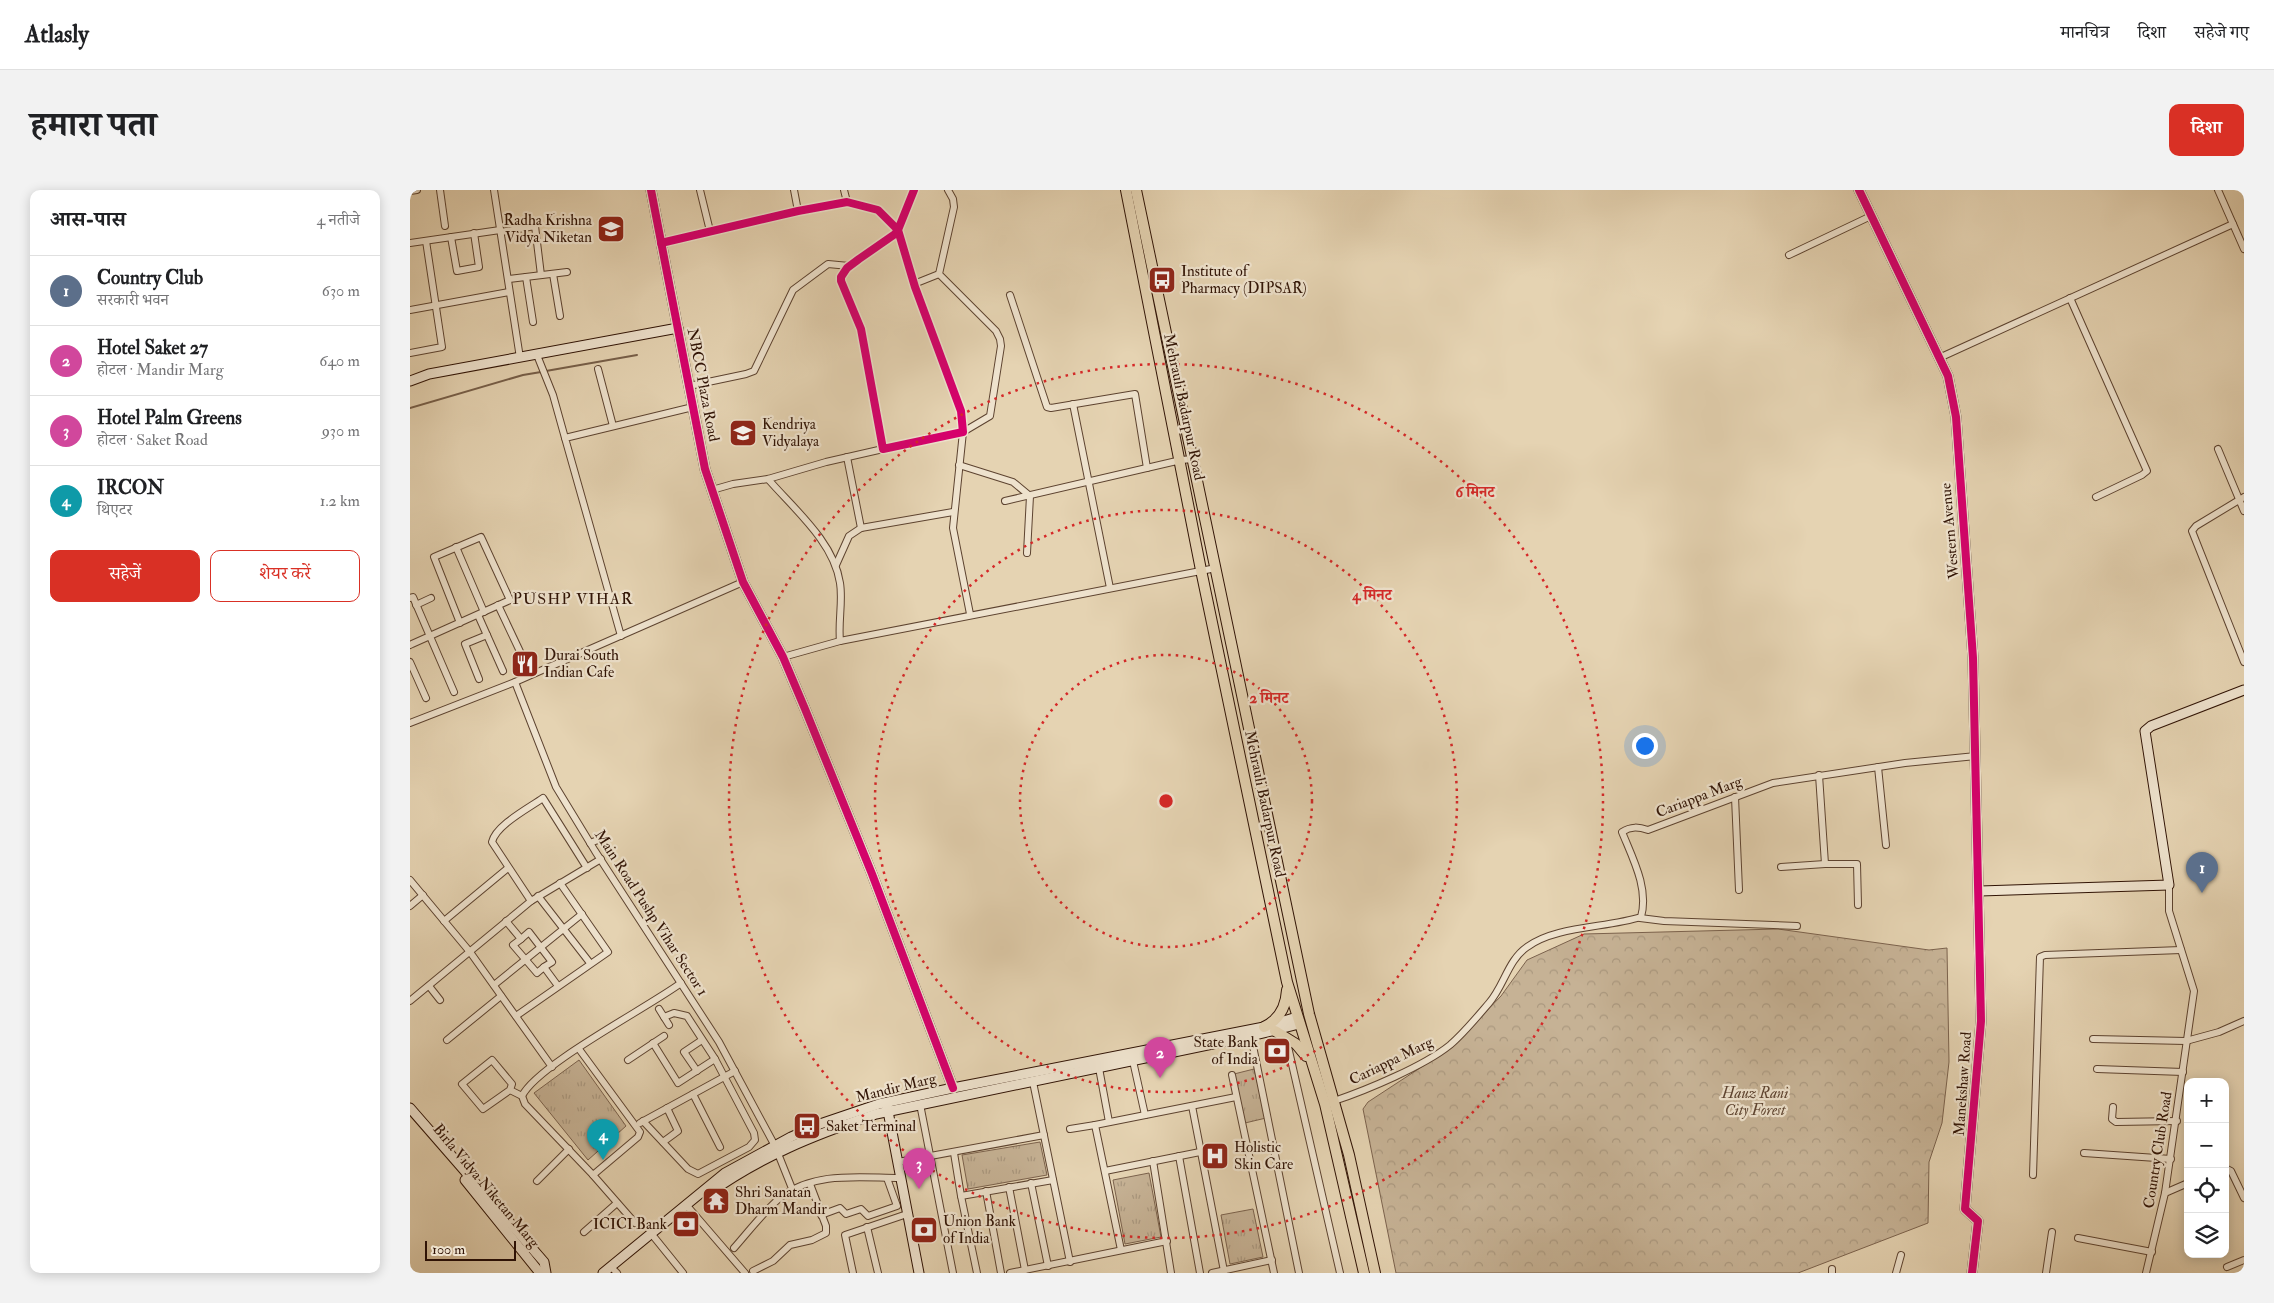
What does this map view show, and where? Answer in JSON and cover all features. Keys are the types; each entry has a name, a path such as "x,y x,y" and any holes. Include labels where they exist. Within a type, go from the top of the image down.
{"main road":[{"name":"Mehrauli Badarpur Road","path":"1126,190 1200,570 1287,982 1325,1104 1364,1273"},
{"name":"Mehrauli Badarpur Road","path":"1137,190 1276,864 1314,1038 1334,1101"},
{"path":"1263,867 1276,864"},
{"path":"1264,1027 1274,1021 1283,1010 1287,982"},
{"path":"1275,1032 1296,1044 1310,1060"},
{"path":"1334,1101 1360,1202 1375,1273"}],"street":[{"path":"410,191 417,190"},
{"path":"440,190 445,226"},
{"path":"494,190 520,358"},
{"name":"NBCC Plaza Road","path":"651,190 705,469 712,490 743,582 782,657 872,874 953,1088"},
{"path":"700,190 710,231"},
{"path":"794,190 798,210"},
{"path":"844,190 847,202"},
{"path":"883,449 861,329 841,281 842,274 849,266 896,234 914,190"},
{"path":"939,274 954,207 953,199 948,190"},
{"name":"Western Avenue","path":"1859,190 1939,358 1950,385 1956,417 1973,658 1980,891"},
{"path":"2218,190 2244,249"},
{"path":"661,243 798,210 847,202 878,210 898,230 914,284 960,411 963,432 953,512 954,540 970,614"},
{"path":"1789,255 1871,216"},
{"path":"1939,358 2233,224"},
{"path":"410,243 535,226 541,275"},
{"path":"451,237 457,271 479,267 474,233"},
{"path":"410,353 442,347 426,240"},
{"path":"689,386 754,371 794,290 828,264 849,266"},
{"path":"509,279 567,272"},
{"path":"553,274 560,316"},
{"path":"914,284 939,274"},
{"path":"712,490 733,484 768,480 847,457 963,432 990,416 1001,346 996,331 939,274"},
{"path":"526,277 533,322"},
{"path":"410,310 509,292"},
{"path":"1010,295 1048,407 1135,394 1147,468"},
{"path":"2070,298 2146,468 2144,474 2096,497"},
{"path":"410,381 429,374 678,328"},
{"path":"536,355 552,395 621,636"},
{"path":"598,369 613,426"},
{"path":"1073,404 1110,588"},
{"path":"565,438 693,408"},
{"path":"2218,449 2242,498 2244,511"},
{"path":"847,457 861,528"},
{"path":"1005,501 1180,460 1192,459"},
{"path":"959,464 1013,482 1030,496"},
{"path":"768,480 820,540 836,565 840,585 840,641"},
{"path":"1028,553 1030,496"},
{"path":"2242,498 2196,526 2192,531 2244,662"},
{"path":"836,565 850,536 861,528 953,512"},
{"path":"410,645 460,623 510,600 481,537 434,557 460,623"},
{"path":"456,547 481,613 487,635 503,671"},
{"path":"782,657 840,641 970,614 1216,568"},
{"path":"410,722 516,682 743,582"},
{"path":"410,598 413,597 454,692"},
{"path":"416,605 431,598"},
{"path":"498,605 524,660"},
{"path":"479,679 465,644 487,635"},
{"path":"410,662 426,698"},
{"name":"Main Road Pushp Vihar Sector 1","path":"516,682 556,786 590,843 719,1042 776,1148 793,1191"},
{"path":"1980,891 2169,885 2145,731 2151,726 2244,690"},
{"name":"Cariappa Marg","path":"1334,1101 1412,1068 1450,1045 1491,1001 1511,964 1527,946 1558,933 1604,927 1640,918 1644,906 1640,876 1622,832 1638,827 1648,830 1773,783 1878,767 1976,756"},
{"path":"1878,767 1886,845"},
{"path":"1819,775 1825,862"},
{"path":"1735,797 1739,890"},
{"path":"531,901 492,842 493,836 502,827 543,798 587,868"},
{"path":"590,843 603,838"},
{"path":"410,1001 531,901 601,859"},
{"path":"1782,867 1825,862 1857,864 1858,905"},
{"path":"444,921 508,868"},
{"path":"410,880 470,952 552,1067"},
{"path":"516,1016 608,952 560,883"},
{"name":"Country Club Road","path":"2146,1273 2165,1193 2194,991 2169,911 2169,885"},
{"name":"Manekshaw Road","path":"1972,1273 1978,1221 1965,1209 1981,1021 1980,891"},
{"path":"410,906 423,895"},
{"path":"538,896 590,964"},
{"path":"494,985 582,914"},
{"path":"1640,918 1664,921 1797,926"},
{"path":"506,921 520,938"},
{"path":"528,932 541,947 552,962 537,973 513,944 528,932"},
{"path":"2033,1175 2040,957 2045,955 2181,950"},
{"path":"544,967 558,986"},
{"path":"522,1096 525,1089 552,1067 681,984"},
{"path":"429,986 440,1000"},
{"path":"448,1040 501,996"},
{"path":"659,1009 669,1024"},
{"path":"579,1049 640,1123 663,1142 688,1169 698,1174 753,1144 754,1133 715,1059 687,1016 674,1014 664,1017"},
{"name":"Mandir Marg","path":"887,1107 920,1104 1275,1032 1298,1021"},
{"name":"Mandir Marg","path":"603,1273 725,1173 776,1148 824,1132 887,1107 953,1088 1298,1021"},
{"path":"2093,1039 2186,1041 2219,1032 2244,1021"},
{"path":"628,1060 664,1036"},
{"path":"1251,1036 1299,1273"},
{"path":"1286,1037 1340,1273"},
{"path":"697,1071 684,1052 702,1040"},
{"path":"653,1044 678,1083 715,1059"},
{"path":"492,1060 512,1084 510,1090 483,1109 462,1084 492,1060"},
{"path":"1133,1061 1145,1115"},
{"path":"1099,1068 1109,1122"},
{"path":"2097,1069 2183,1072"},
{"path":"640,1123 735,1071"},
{"path":"1232,1075 1274,1273"},
{"path":"1033,1082 1070,1262"},
{"path":"510,1090 522,1096 525,1104 593,1175 635,1223"},
{"path":"693,1094 720,1147"},
{"path":"1070,1129 1236,1097"},
{"path":"920,1104 953,1273"},
{"path":"1192,1106 1224,1271"},
{"path":"887,1107 898,1162 901,1203"},
{"path":"2113,1107 2112,1118 2116,1122 2176,1121"},
{"path":"410,1108 486,1200 544,1262 546,1273"},
{"path":"663,1142 678,1130 667,1108"},
{"name":"Birla Vidya Niketan Marg","path":"410,1117 438,1144"},
{"path":"593,1175 638,1137 640,1123"},
{"path":"1095,1125 1121,1250"},
{"path":"898,1162 1044,1134"},
{"name":"Mandir Marg","path":"614,1272 689,1208 776,1148"},
{"path":"537,1181 569,1150"},
{"path":"954,1152 977,1273"},
{"path":"1105,1171 1200,1152"},
{"path":"2084,1153 2170,1159"},
{"path":"1179,1156 1200,1273"},
{"path":"1153,1161 1171,1273"},
{"path":"2229,1170 2244,1198"},
{"path":"734,1248 780,1198 793,1191 810,1184 835,1178 900,1178"},
{"path":"887,1178 907,1214 919,1273"},
{"path":"961,1196 1053,1180"},
{"path":"1032,1183 1048,1266"},
{"path":"753,1271 774,1261 790,1246 824,1235 827,1230 810,1184"},
{"path":"2165,1193 2184,1185"},
{"path":"1009,1187 1025,1270"},
{"path":"986,1191 1001,1273"},
{"name":"Birla Vidya Niketan Marg","path":"486,1200 540,1273"},
{"path":"584,1232 617,1203"},
{"path":"822,1214 840,1208 846,1214 861,1209 868,1216 901,1203"},
{"path":"689,1208 745,1273"},
{"path":"853,1273 844,1235 907,1214"},
{"path":"868,1227 878,1273"},
{"path":"2046,1273 2052,1232"},
{"path":"654,1237 683,1273"},
{"path":"2078,1238 2152,1252"},
{"path":"1010,1273 1167,1241"},
{"path":"1896,1273 1900,1255"},
{"path":"1212,1273 1272,1260"},
{"path":"2226,1267 2244,1260"}],"green space":[{"name":"Hauz Rani City Forest","path":"1778,929 1929,950 1947,948 1949,1062 1942,1123 1929,1162 1928,1223 1798,1273 1396,1273 1363,1109 1368,1102 1452,1047 1501,996 1527,960 1584,934"},
{"path":"579,1060 626,1126 588,1160 534,1093"},
{"path":"1254,1069 1266,1118 1245,1123 1234,1074"},
{"path":"1040,1142 1047,1175 968,1189 962,1155"},
{"path":"1149,1173 1161,1237 1125,1244 1113,1180"},
{"path":"1253,1209 1263,1257 1230,1264 1221,1215"}],"waterway":[{"path":"546,371 637,355"},
{"path":"410,408 523,375 541,372"}],"cycle path":[{"path":"651,190 705,469 743,582 783,657 805,709 872,874 953,1088"},
{"path":"661,243 798,211 847,202 878,210 898,230 915,287 961,411 963,432 883,449 861,329 841,277 847,268 895,234 898,230 914,190"},
{"path":"1859,190 1948,376 1956,417 1973,658 1981,1021 1965,1209 1978,1221 1972,1273"}],"place":[{"name":"Radha Krishna Vidya Niketan","path":"611,229"},
{"name":"Institute of Pharmacy (DIPSAR)","path":"1162,280"},
{"name":"Kendriya Vidyalaya","path":"743,433"},
{"name":"Durai South Indian Cafe","path":"525,664"},
{"name":"Country Club","path":"2202,893"},
{"name":"State Bank of India","path":"1277,1051"},
{"name":"Hotel Saket 27","path":"1160,1078"},
{"name":"Saket Terminal","path":"807,1126"},
{"name":"Holistic Skin Care","path":"1215,1156"},
{"name":"IRCON","path":"603,1160"},
{"name":"Hotel Palm Greens","path":"919,1189"},
{"name":"Shri Sanatan Dharm Mandir","path":"716,1201"},
{"name":"ICICI Bank","path":"686,1224"},
{"name":"Union Bank of India","path":"924,1230"}],"district":[{"name":"PUSHP VIHAR","path":"573,599"}]}
